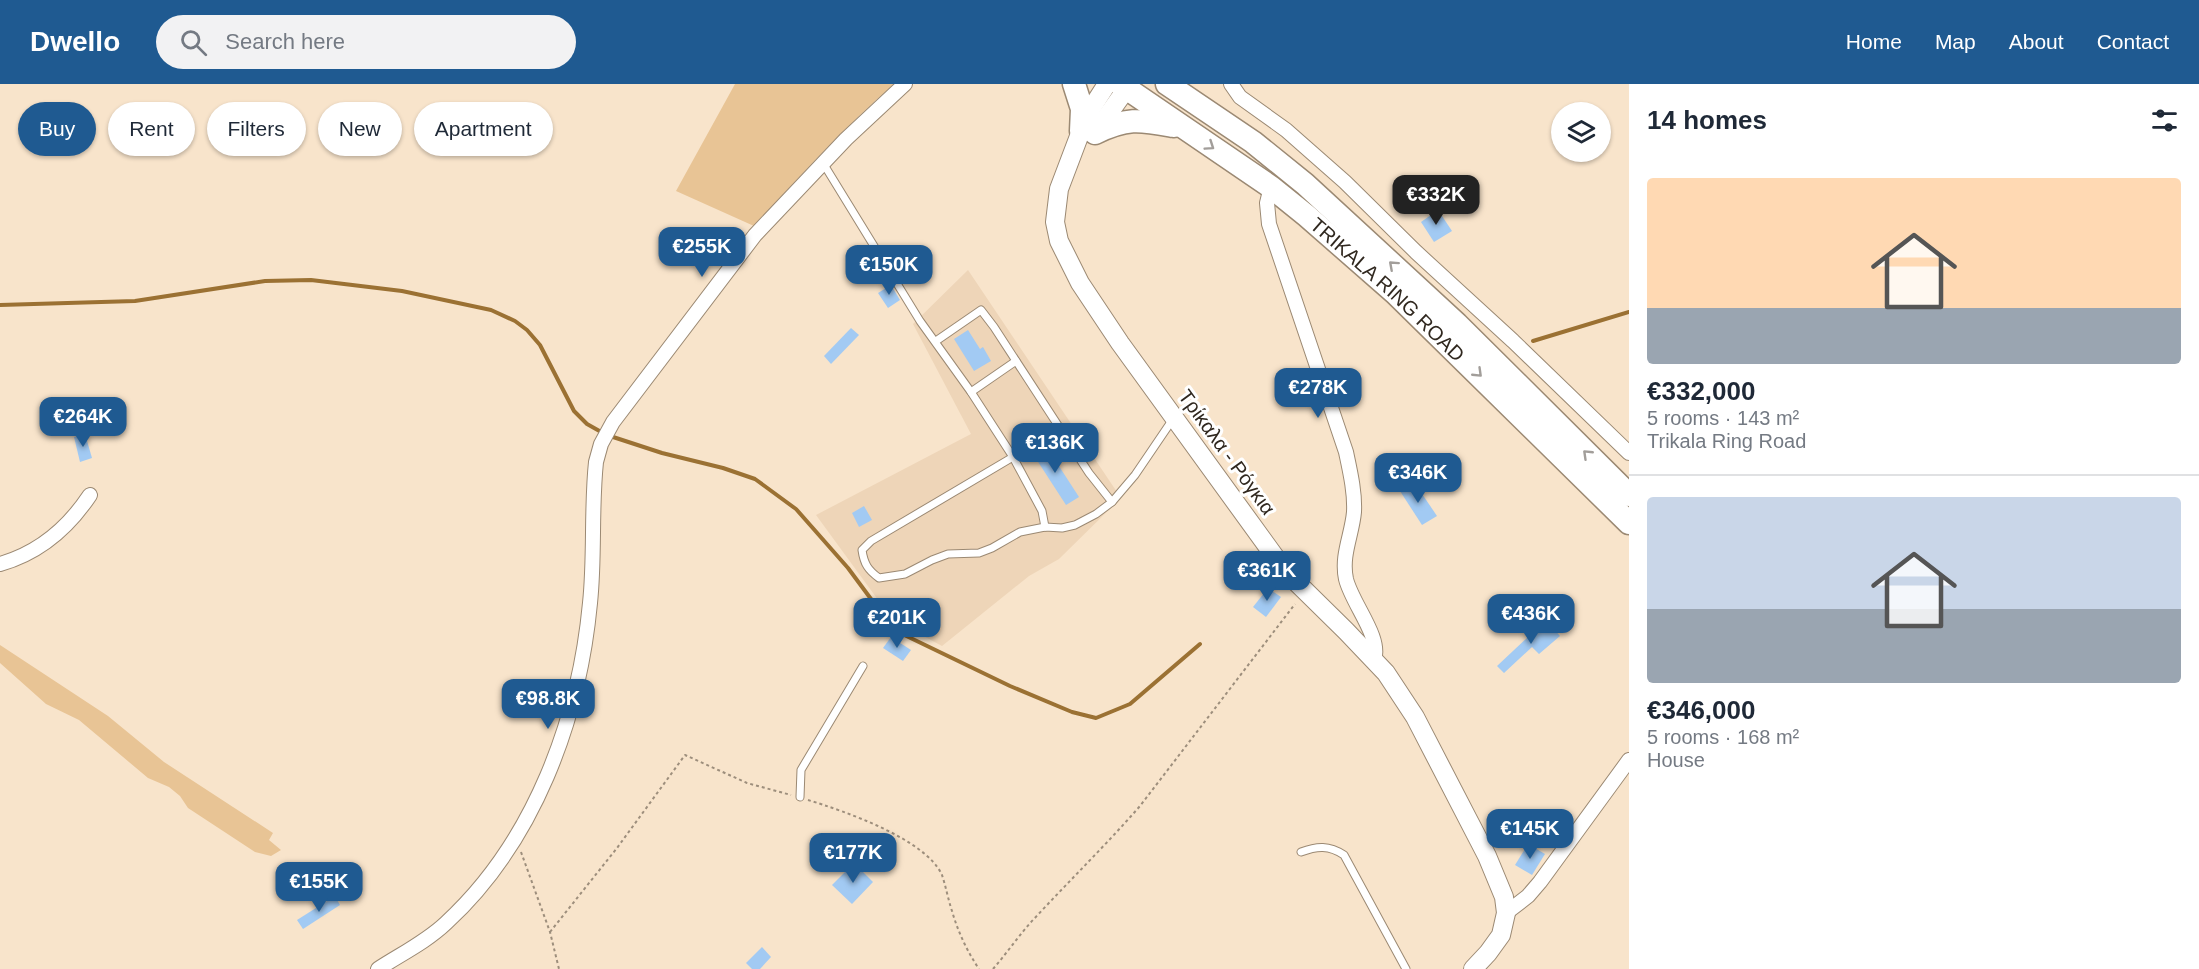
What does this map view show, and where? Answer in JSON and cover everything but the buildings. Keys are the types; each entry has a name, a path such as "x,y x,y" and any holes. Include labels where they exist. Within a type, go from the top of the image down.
{"main road":[{"path":"1074,84 1088,132 1126,122 1149,120 1181,127"},
{"name":"TRIKALA RING ROAD","path":"1167,84 1253,142 1305,184 1457,324 1629,495"},
{"path":"1184,84 1198,103"},
{"name":"TRIKALA RING ROAD","path":"1121,85 1271,187 1395,293 1629,523"}],"street":[{"path":"378,969 431,935 458,912 491,873 515,837 550,767 567,725 576,692 590,610 598,452 613,422 737,256 853,132 905,84"},
{"path":"1232,84 1240,98 1286,130 1345,182 1629,453"},
{"name":"Τρίκαλα - Ρόγκια","path":"1121,85 1072,156 1059,189 1056,204 1055,222 1059,241 1080,283 1120,343 1286,572 1374,660 1405,699 1494,870 1504,897 1506,913"},
{"path":"1271,187 1267,203 1269,224 1346,452 1354,510 1344,568 1355,603 1375,643 1374,660"},
{"path":"0,564 32,551 49,540 65,527 90,495"},
{"path":"1473,969 1501,935 1506,913 1534,890 1629,760"}],"lane":[{"path":"823,163 920,321 971,392 1013,457 1042,511 1045,527"},
{"path":"936,341 981,310 1089,473 1112,502"},
{"path":"971,392 1016,361"},
{"path":"1013,457 871,540 862,550 863,560 868,570 879,578 905,574 948,554 979,553 1020,532 1074,525 1096,514 1112,502 1135,475 1175,417"},
{"path":"800,797 801,770 863,666"},
{"path":"1301,852 1318,846 1330,847 1344,855 1406,969"}],"path":[{"path":"993,969 1029,925 1140,806 1287,616 1305,589"},
{"path":"550,932 617,848 685,755 747,783 800,797 872,823 911,845 926,856 941,874 960,935 979,969"},
{"path":"515,837 550,932 559,969"}],"shaded area":[{"path":"735,84 894,84 840,135 754,226 676,191"},
{"path":"968,270 1121,498 1059,559 1029,576 942,646 892,619 816,515 971,434 913,324"},
{"path":"0,645 108,716 164,762 273,833 269,840 281,850 271,856 255,852 188,808 180,796 169,787 148,778 79,720 46,704 0,663"}],"waterway":[{"path":"0,305 135,301 265,281 311,280 402,291 491,310 515,321 527,330 540,345 574,411 587,424 603,433"},
{"path":"1533,341 1629,312"},
{"path":"610,436 755,479 796,509 848,568 894,630 1010,686 1072,712 1096,718 1130,704 1200,644"}]}
